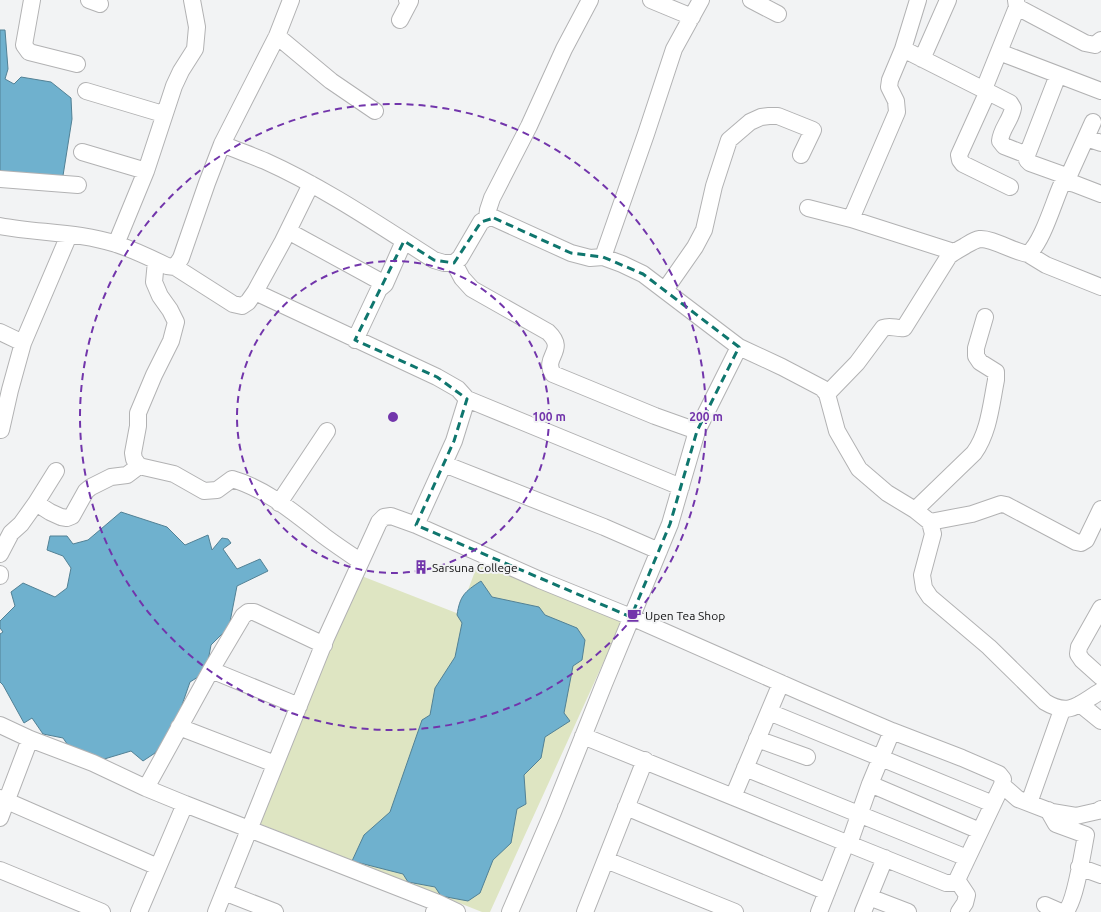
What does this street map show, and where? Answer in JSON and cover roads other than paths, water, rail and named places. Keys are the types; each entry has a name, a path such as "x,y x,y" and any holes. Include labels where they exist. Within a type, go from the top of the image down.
{"street":[{"path":"32,0 24,45 29,52 77,64"},
{"path":"116,244 146,171 163,114 174,86 181,71 195,49 197,27 192,0"},
{"path":"175,267 181,258 207,182 222,144 277,36 291,0"},
{"path":"400,20 410,1 407,0"},
{"path":"487,218 492,198 529,126 564,49 590,0"},
{"path":"651,0 692,17"},
{"path":"603,257 674,49 701,0"},
{"path":"751,0 778,14"},
{"path":"851,219 897,112 896,101 889,87 890,80 903,49 918,0"},
{"path":"922,59 948,0"},
{"path":"1010,187 963,164 959,155 986,90 1016,4 1085,43 1095,45 1101,40"},
{"path":"277,36 331,81 375,111"},
{"path":"903,49 1010,103 1013,108 1012,114 1000,135 1000,142 1004,146 1027,155"},
{"path":"999,52 1101,91"},
{"path":"1058,74 1027,155 1027,160 1030,163 1075,184 1101,194"},
{"path":"86,91 163,114"},
{"path":"665,290 695,247 704,230 714,186 729,140 750,122 762,117 778,116 813,130 801,155"},
{"path":"1028,254 1033,250 1040,239 1061,186 1068,180 1093,141 1093,122"},
{"path":"222,144 264,161 311,184 434,260 444,263 454,263 460,258 481,222 487,218 494,218 571,253 590,258 603,257 643,274 739,347 815,383 827,394 837,431 859,469 887,493 915,510 930,522 933,534 922,575 924,588 930,597 989,647 1045,702 1054,708 1062,710 1071,709 1101,691"},
{"path":"82,152 146,171"},
{"path":"0,179 78,186"},
{"path":"0,226 69,235 116,244 167,266 175,267 233,304 242,306 248,302 255,292 288,231 311,184"},
{"path":"808,208 851,219 954,252"},
{"path":"288,231 385,284"},
{"path":"1,430 23,343 69,235"},
{"path":"827,394 857,363 883,328 889,326 898,329 904,328 949,256 974,241 980,239 987,240 1021,253 1028,254 1046,265 1101,287"},
{"path":"355,340 379,290 385,284 404,241"},
{"path":"156,261 154,282 160,296 176,322 171,341 154,374 138,413 138,426 133,454 134,459 139,466 174,474 204,491 217,490 232,479 246,483 306,521 360,561"},
{"path":"454,263 462,278 472,288 548,332 555,338 556,346 550,365 553,374 655,416 697,431"},
{"path":"255,292 437,377 458,389 467,398 681,487"},
{"path":"915,510 974,453 985,433 996,380 996,372 980,362 976,356 976,348 985,317"},
{"path":"0,332 23,343"},
{"path":"510,912 553,812 670,524 697,431 739,347"},
{"path":"416,525 454,441 467,398"},
{"path":"279,503 327,431"},
{"path":"444,464 659,550"},
{"path":"36,503 50,512 67,518 72,516 86,491 91,487 111,477 127,475 139,466"},
{"path":"0,554 11,533 21,524 56,471"},
{"path":"930,522 966,515 1001,504 1006,505 1076,542 1081,543 1086,540 1101,509"},
{"path":"216,912 324,645 360,561 379,522 384,517 391,516 416,525 540,580 632,617 892,731 962,758 998,774 1003,779 1002,785 957,880 953,883 946,883 584,736"},
{"path":"1101,608 1079,647 1078,654 1082,660 1101,677"},
{"path":"146,788 211,670 243,616 248,612 254,612 324,645"},
{"path":"211,670 299,706"},
{"path":"733,797 781,683"},
{"path":"1080,704 1101,721"},
{"path":"1029,803 1062,710"},
{"path":"769,712 993,804"},
{"path":"0,725 30,739 93,763 146,788 436,908 457,912"},
{"path":"179,727 275,764"},
{"path":"818,912 845,846 849,844 870,784 892,731"},
{"path":"0,818 3,799 30,739"},
{"path":"757,739 807,757"},
{"path":"589,911 606,860 645,760"},
{"path":"745,768 967,858"},
{"path":"870,784 980,831"},
{"path":"1002,785 1018,798 1048,810 1076,816 1101,809"},
{"path":"3,799 158,867"},
{"path":"139,912 185,804"},
{"path":"626,807 827,892"},
{"path":"1048,810 1056,824 1086,835 1071,900 1066,912"},
{"path":"862,912 885,858"},
{"path":"606,860 735,912"},
{"path":"1079,867 1101,875"},
{"path":"0,870 102,912"},
{"path":"957,880 967,895 965,903 959,912"},
{"path":"224,892 275,912"},
{"path":"869,897 908,912"},
{"path":"1045,905 1061,912"}],"water":[{"path":"0,30 5,30 8,69 5,79 14,84 21,77 51,82 71,98 72,119 62,182 0,175"},
{"path":"121,512 167,527 185,545 208,535 212,550 222,538 228,539 231,543 223,549 237,569 260,559 268,571 237,586 229,627 211,645 206,672 190,682 174,728 155,753 143,761 131,751 101,760 74,754 63,738 43,734 32,718 24,723 0,682 0,634 3,632 0,628 0,621 15,606 11,592 23,583 55,597 67,588 71,568 63,556 47,550 50,536 67,536 73,544 88,540"},
{"path":"481,581 492,597 539,607 545,615 577,628 585,640 582,660 573,666 564,713 570,721 545,737 541,758 524,775 526,804 517,809 511,843 493,860 480,893 468,901 441,896 435,887 408,882 403,874 352,861 364,835 390,812 422,720 430,715 435,688 455,657 462,623 457,615 461,599 470,588"}],"place":[{"name":"Sarsuna College","path":"421,567"},
{"name":"Upen Tea Shop","path":"634,615"}]}
